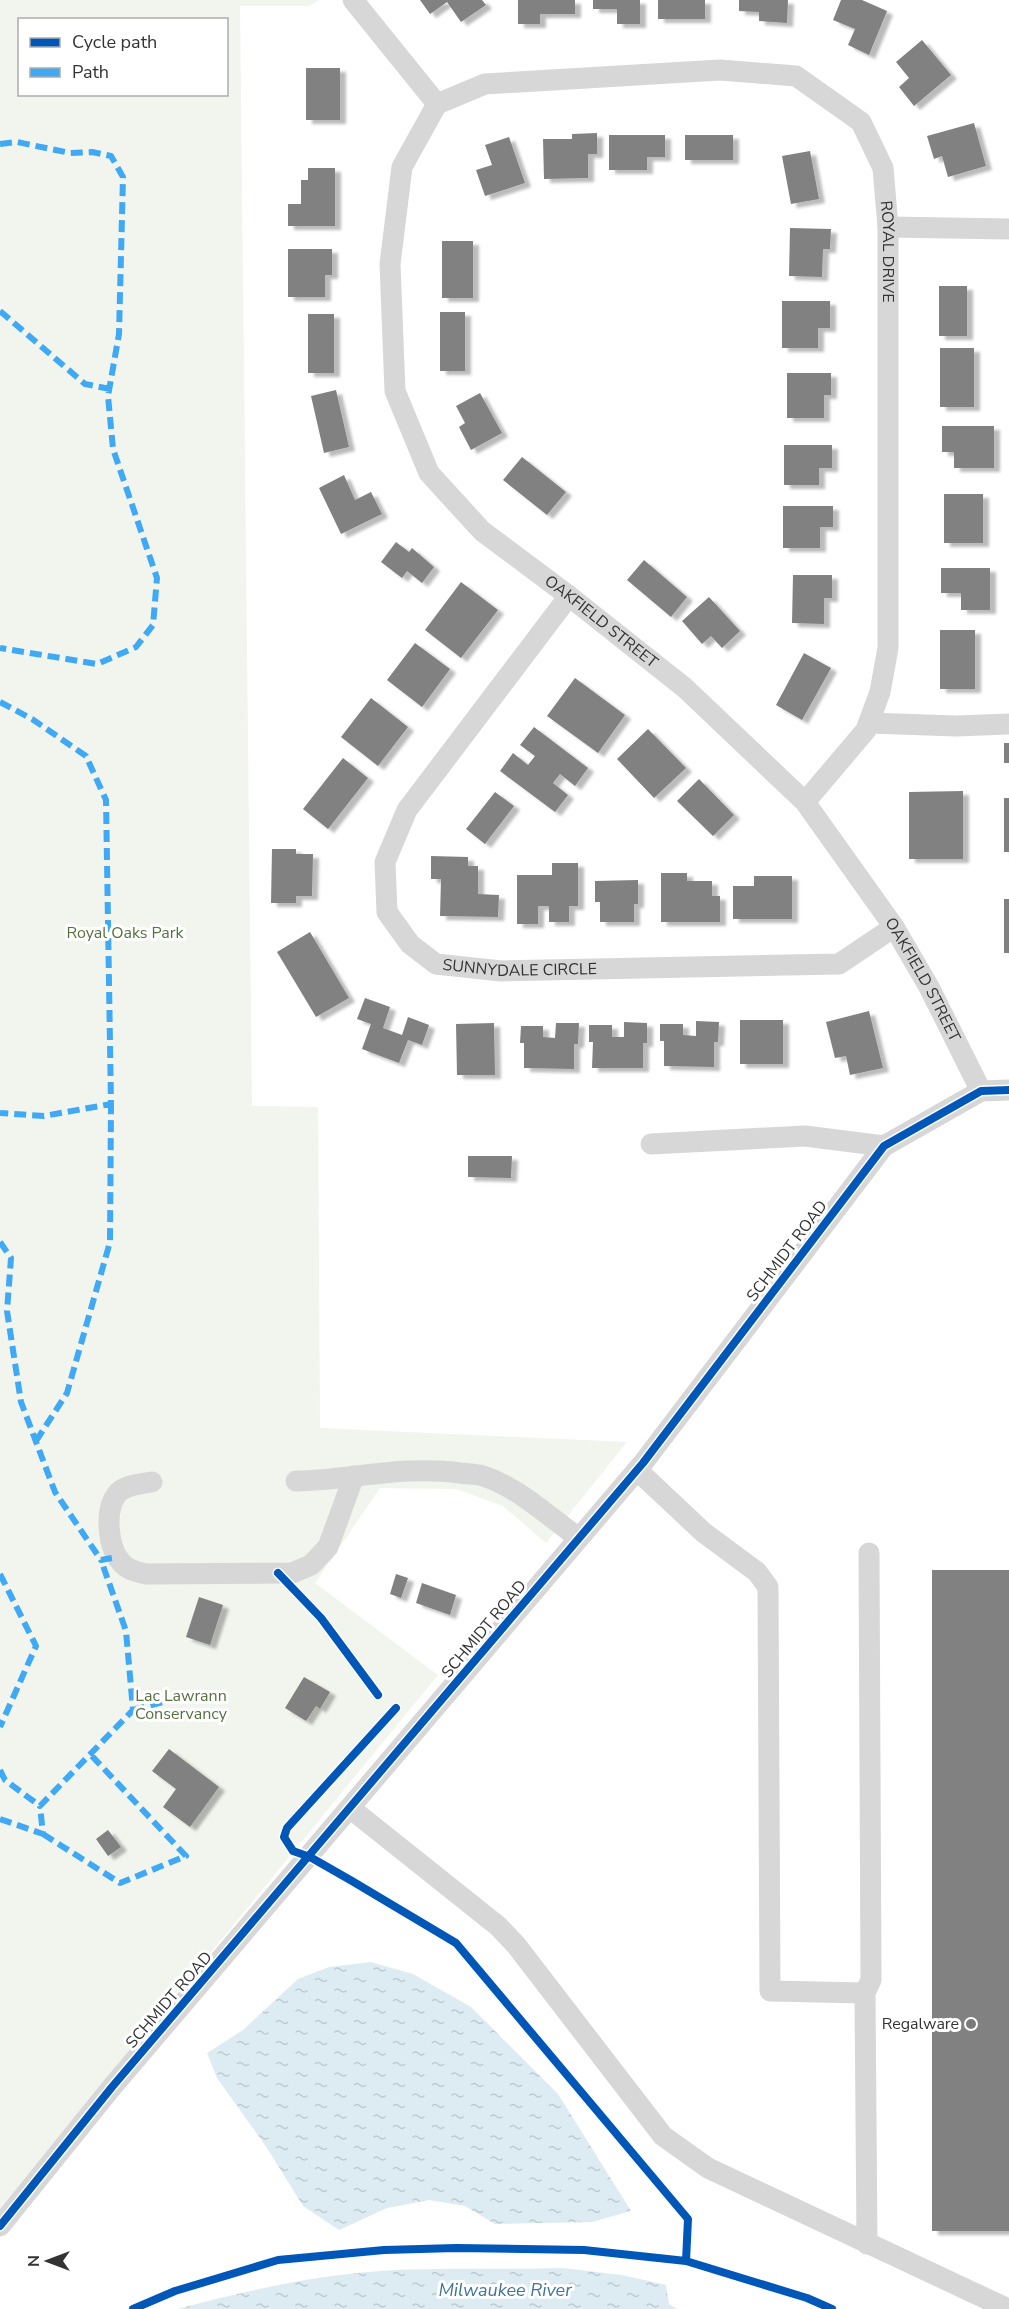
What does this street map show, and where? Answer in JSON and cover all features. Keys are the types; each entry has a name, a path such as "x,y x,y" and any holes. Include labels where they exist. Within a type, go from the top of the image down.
{"street":[{"path":"353,0 437,105"},
{"name":"ROYAL DRIVE","path":"437,105 486,84 720,70 796,76 861,122 883,168 888,227 888,648 880,692 866,730 805,802"},
{"name":"OAKFIELD STREET","path":"437,105 402,167 390,264 395,391 429,473 482,531 569,596 685,688 805,802 894,927 929,987 981,1091"},
{"path":"888,227 1009,229"},
{"name":"SUNNYDALE CIRCLE","path":"569,596 407,810 385,862 387,912 410,944 436,964 501,971 839,964 894,927"},
{"path":"869,723 956,726 1009,724"},
{"name":"SCHMIDT ROAD","path":"0,2226 112,2087 637,1470 884,1146 981,1091 1009,1090"},
{"path":"651,1143 805,1136 884,1146"},
{"path":"296,1480 323,1480 394,1471 440,1470 483,1476 512,1489 579,1538"},
{"path":"637,1470 703,1532 757,1572 768,1587 770,1991 865,1994"},
{"path":"152,1482 133,1485 117,1494 110,1509 113,1550 121,1563 132,1570 146,1574 264,1574 292,1573 311,1565 328,1547 354,1476"},
{"path":"867,2244 865,1994 871,1980 869,1552"},
{"path":"350,1808 498,1926 516,1945 663,2136 708,2168 1008,2309"}],"green space":[{"path":"0,0 319,0 309,6 240,6 252,1106 318,1107 320,1428 627,1442 546,1543 503,1506 456,1489 380,1488 315,1583 438,1675 0,2210"}],"water":[{"path":"371,1962 413,1974 471,2007 558,2094 631,2211 592,2222 495,2224 465,2206 429,2200 387,2208 339,2230 303,2206 267,2148 217,2078 207,2053 243,2030 298,1979 329,1967"},
{"name":"Milwaukee River","path":"562,2268 622,2275 666,2285 669,2304 677,2309 178,2309 278,2285 354,2273 425,2269"}],"building":[{"path":"420,0 482,0 486,5 461,22 447,2 430,14"},
{"path":"518,0 575,0 575,14 540,14 540,24 518,24"},
{"path":"593,0 640,0 640,24 617,24 617,9 593,9"},
{"path":"658,0 705,0 705,19 658,19"},
{"path":"739,0 788,0 787,23 759,21 759,12 739,11"},
{"path":"841,0 862,0 887,11 869,55 848,45 855,29 833,20"},
{"path":"922,40 951,75 914,106 899,87 909,78 896,62"},
{"path":"306,68 340,68 340,120 306,120"},
{"path":"974,123 986,166 948,177 942,156 934,159 927,136"},
{"path":"597,133 597,154 588,154 588,178 544,179 543,139 572,139 572,134"},
{"path":"609,135 665,135 665,157 647,157 647,170 609,170"},
{"path":"685,135 733,135 733,160 685,160"},
{"path":"509,137 525,183 485,196 476,170 492,165 485,145"},
{"path":"810,151 819,199 791,204 782,156"},
{"path":"308,168 335,168 335,226 288,226 288,204 301,204 301,180 308,180"},
{"path":"790,228 831,229 830,249 823,249 822,277 789,276"},
{"path":"442,241 473,241 473,298 442,298"},
{"path":"288,249 332,249 332,275 325,275 325,297 288,297"},
{"path":"939,286 967,286 967,336 939,336"},
{"path":"782,301 830,301 830,328 818,328 818,348 782,348"},
{"path":"440,312 465,312 465,371 440,371"},
{"path":"308,314 334,314 334,373 308,373"},
{"path":"940,348 974,348 974,407 940,407"},
{"path":"787,373 831,373 831,395 824,395 824,418 787,418"},
{"path":"336,390 349,447 324,453 311,396"},
{"path":"480,393 502,433 471,450 459,427 465,423 456,406"},
{"path":"942,426 994,426 994,468 954,468 954,452 942,452"},
{"path":"784,445 832,445 832,468 819,468 819,485 784,485"},
{"path":"522,457 566,492 547,515 503,480"},
{"path":"344,475 355,500 371,492 382,514 341,534 319,488"},
{"path":"944,494 983,494 983,543 944,543"},
{"path":"783,506 833,506 833,527 820,527 820,548 783,548"},
{"path":"396,542 409,552 412,548 434,567 422,583 407,571 402,578 381,562"},
{"path":"644,560 687,597 671,617 627,580"},
{"path":"941,568 990,568 990,610 961,610 961,593 941,593"},
{"path":"793,575 832,575 832,598 824,598 824,624 792,623"},
{"path":"461,582 498,610 461,658 425,630"},
{"path":"709,597 740,631 722,648 711,636 702,644 682,621"},
{"path":"940,630 975,630 975,689 940,689"},
{"path":"415,643 450,669 422,707 387,680"},
{"path":"804,653 831,668 802,720 776,705"},
{"path":"575,678 625,715 598,753 547,716"},
{"path":"371,698 408,727 378,766 341,737"},
{"path":"534,727 588,768 575,786 560,774 553,783 568,795 555,812 500,771 513,753 528,765 535,756 520,745"},
{"path":"648,729 686,768 654,798 617,759"},
{"path":"1004,743 1009,743 1009,763 1004,763"},
{"path":"343,758 368,778 328,829 303,809"},
{"path":"699,779 734,815 713,836 677,801"},
{"path":"963,791 963,859 909,859 909,792"},
{"path":"495,792 514,806 485,844 466,829"},
{"path":"1004,798 1009,798 1009,852 1004,852"},
{"path":"272,849 296,849 296,854 313,854 312,896 296,896 296,903 271,903"},
{"path":"431,856 468,857 468,866 478,866 478,894 499,895 498,917 440,916 441,879 431,879"},
{"path":"552,863 578,863 578,906 569,906 569,922 549,922 549,906 538,906 538,924 517,924 517,875 552,875"},
{"path":"661,873 687,873 687,881 712,881 712,896 720,896 720,922 661,922"},
{"path":"754,876 792,876 792,919 733,919 733,886 754,886"},
{"path":"638,880 638,904 634,904 634,922 600,922 600,902 595,902 595,881"},
{"path":"1004,899 1009,899 1009,953 1004,953"},
{"path":"310,932 349,998 316,1017 277,952"},
{"path":"365,998 390,1007 383,1028 402,1035 408,1017 429,1025 422,1045 408,1040 399,1063 362,1049 371,1024 357,1019"},
{"path":"869,1011 883,1068 850,1075 846,1056 835,1058 826,1022"},
{"path":"740,1020 783,1020 783,1064 740,1064"},
{"path":"696,1021 719,1022 718,1042 714,1042 714,1067 664,1066 664,1041 660,1041 660,1024 683,1024 683,1035 696,1036"},
{"path":"624,1022 647,1023 647,1043 643,1043 643,1068 592,1068 593,1042 589,1042 589,1025 612,1025 612,1037 624,1037"},
{"path":"494,1023 495,1075 457,1075 456,1024"},
{"path":"556,1023 579,1023 578,1044 574,1044 574,1069 524,1068 524,1043 520,1043 521,1026 543,1026 543,1037 555,1038"},
{"path":"468,1156 512,1156 511,1178 468,1177"},
{"name":"Regalware","path":"932,1570 1009,1570 1009,2231 932,2231"},
{"path":"396,1574 408,1578 401,1598 390,1594"},
{"path":"422,1583 456,1595 450,1615 416,1603"},
{"path":"199,1597 223,1605 210,1645 186,1637"},
{"path":"304,1677 330,1692 320,1709 316,1706 306,1721 285,1708"},
{"path":"169,1749 219,1787 190,1827 163,1807 176,1789 152,1771"},
{"path":"108,1830 121,1847 108,1856 96,1839"}],"marked path":[{"path":"0,144 17,142 70,153 92,152 111,156 123,177 119,334 108,396 113,449 157,578 153,625 136,647 97,664 0,648"},
{"path":"0,311 85,384 110,389"},
{"path":"0,702 32,719 86,756 106,800 111,1104 44,1116 0,1113"},
{"path":"36,1441 67,1393 110,1242 111,1104"},
{"path":"0,1242 11,1258 7,1311 21,1402 55,1492 101,1560 117,1557"},
{"path":"0,1770 5,1780 40,1806 133,1710 126,1631 101,1560"},
{"path":"0,1574 36,1646 0,1727"},
{"path":"133,1710 178,1698 219,1698"},
{"path":"43,1834 120,1883 186,1856 90,1754"},
{"path":"0,1819 43,1834 40,1806"}],"cycle path":[{"path":"0,2226 112,2087 643,1463 884,1146 981,1091 1009,1090"},
{"path":"278,1573 321,1618 378,1695"},
{"path":"396,1708 287,1828 284,1837 293,1851 310,1857 456,1943 688,2219 686,2261"},
{"path":"133,2309 175,2291 278,2260 384,2250 456,2248 584,2250 686,2261 807,2298 832,2309"}],"place":[{"name":"Regalware","path":"971,2024"}],"park label":[{"name":"Royal Oaks Park","path":"125,933"},
{"name":"Lac Lawrann Conservancy","path":"181,1705"}]}
